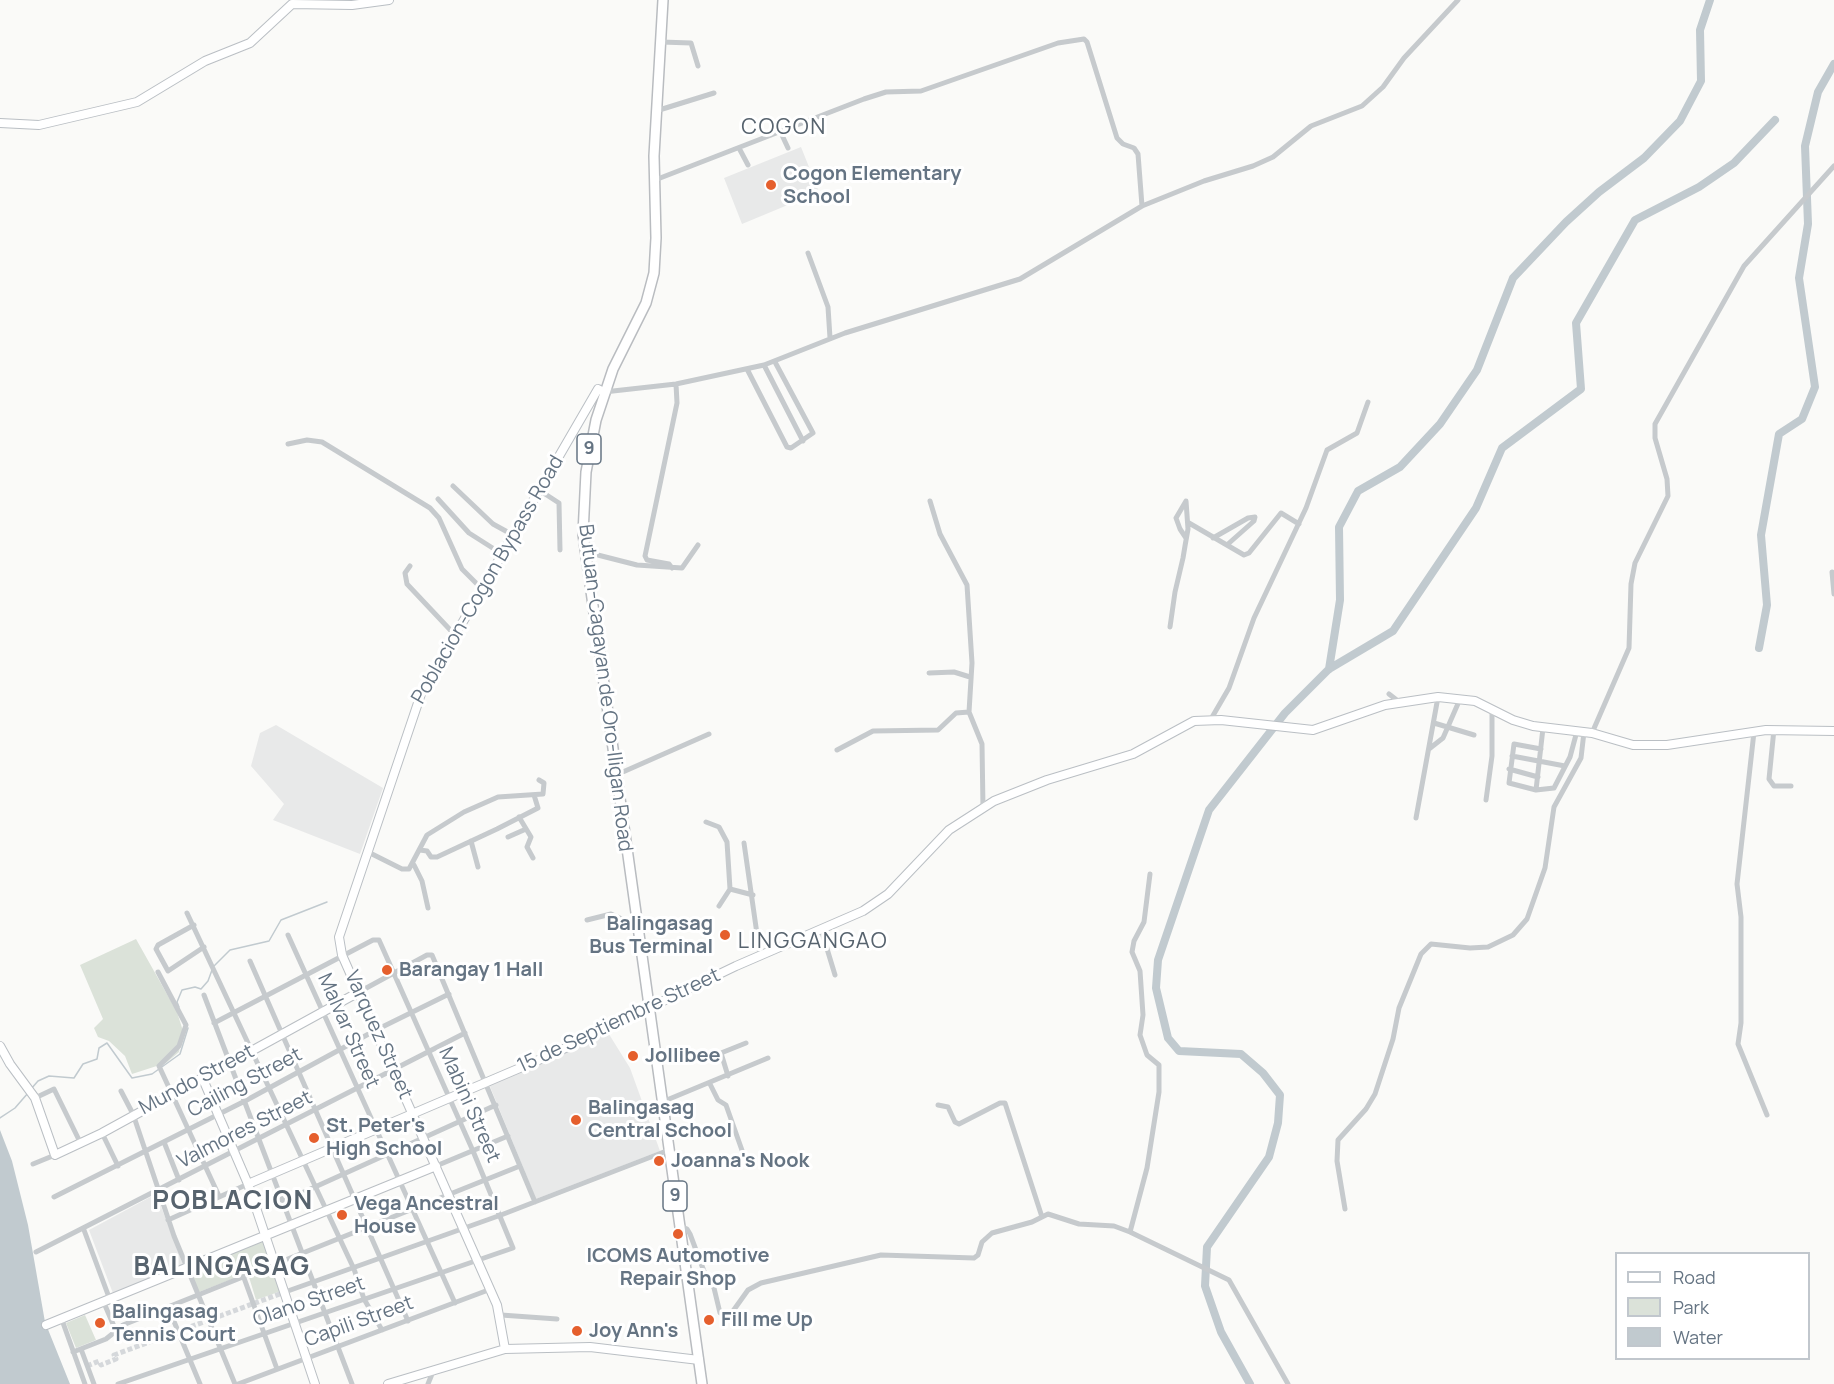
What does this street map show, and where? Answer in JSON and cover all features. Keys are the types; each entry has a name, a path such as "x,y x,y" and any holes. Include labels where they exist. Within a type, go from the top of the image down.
{"highway":[{"name":"Butuan-Cagayan de Oro-Iligan Road","path":"663,0 653,180 656,238 652,284 639,320 617,360 604,392 586,466 583,501 584,551 702,1384"}],"street":[{"path":"0,123 39,125 130,105 205,62 250,43 288,5 304,2 389,0"},
{"path":"604,392 676,384 764,365 830,338 1020,279 1142,206 1273,157 1311,126 1362,106 1383,87 1404,58 1458,0"},
{"path":"653,180 886,92 921,91 1058,43 1084,39 1087,42 1117,138 1123,144 1134,148 1138,154 1142,206"},
{"path":"659,42 690,43 698,66"},
{"path":"656,111 714,93"},
{"path":"781,133 788,148"},
{"path":"739,148 748,165"},
{"path":"1541,748 1516,742 1509,769 1509,783 1536,790 1554,788 1629,648 1631,584 1635,563 1668,496 1667,479 1654,432 1655,424 1744,266 1834,166"},
{"path":"808,253 828,307 830,338"},
{"path":"747,369 787,447 791,448 813,435 775,362"},
{"path":"764,365 803,441"},
{"path":"672,568 669,564 647,560 645,556 677,403 676,384"},
{"name":"Poblacion-Cogon Bypass Road","path":"342,955 339,943 340,929 416,706 598,389 604,392"},
{"path":"1211,719 1229,688 1254,618 1299,524 1327,450 1358,430 1368,402"},
{"path":"288,444 307,440 322,441 430,508 439,518 462,569 482,589"},
{"path":"453,486 493,524 513,535"},
{"path":"539,490 559,503 560,550"},
{"path":"438,499 469,533 502,554"},
{"path":"930,501 940,534 967,585 969,712 982,744 983,808"},
{"path":"1170,627 1189,523 1186,501 1176,518 1186,538"},
{"path":"1189,523 1242,554 1247,554 1281,513 1299,524"},
{"path":"1213,538 1248,518 1255,517 1254,521 1228,544"},
{"path":"584,551 637,565 682,568 698,545"},
{"path":"410,566 405,573 406,584 455,635"},
{"path":"1832,572 1834,594"},
{"path":"929,673 952,672 970,677"},
{"path":"1389,693 1398,701"},
{"path":"1416,818 1438,697"},
{"name":"15 de Septiembre Street","path":"168,1220 376,1128 555,1053 760,955 876,903 949,830 983,808 1007,795 1047,780 1132,754 1194,720 1211,719 1293,730 1319,729 1398,701 1438,697 1475,701 1513,720 1543,728 1584,732 1633,745 1652,746 1774,729 1834,731"},
{"path":"1429,749 1441,741 1460,699"},
{"path":"1486,800 1492,756 1492,709"},
{"path":"837,750 873,731 938,730 956,713 969,712"},
{"path":"1434,723 1474,735"},
{"path":"1536,790 1543,728"},
{"path":"1774,729 1769,779 1774,786 1791,786"},
{"path":"1345,1209 1337,1161 1338,1140 1375,1094 1393,1039 1399,1008 1421,954 1431,944 1470,948 1488,946 1513,935 1527,919 1545,868 1554,807 1581,758 1584,732"},
{"path":"1754,732 1737,884 1741,917 1741,1023 1738,1044 1767,1115"},
{"path":"616,775 709,734"},
{"path":"1512,756 1539,763 1565,766"},
{"path":"1509,769 1538,777"},
{"path":"368,852 402,869 409,869 414,865 427,835 464,812 498,798 524,793 543,794 544,783 539,780"},
{"path":"420,850 427,851 431,857 436,857 471,841 538,808 534,795"},
{"path":"519,817 531,837 527,847 533,858"},
{"path":"706,822 719,826 725,837 728,891 719,906"},
{"path":"508,837 526,829"},
{"path":"471,841 478,867"},
{"path":"744,843 760,955"},
{"path":"414,865 422,881 428,908"},
{"path":"1130,1232 1147,1168 1159,1092 1159,1065 1147,1055 1140,1035 1143,1015 1140,971 1132,952 1136,934 1144,922 1150,874"},
{"path":"728,891 753,895"},
{"path":"187,913 354,1269 364,1299 382,1330"},
{"path":"587,920 611,914 624,920 636,919"},
{"path":"194,925 158,945 156,949 168,971 204,947"},
{"path":"820,929 835,975"},
{"name":"Malvar Street","path":"288,935 444,1273 455,1303"},
{"name":"Mabini Street","path":"342,955 377,940 394,972 486,1180 513,1245 510,1250"},
{"path":"214,1023 342,955"},
{"name":"Varquez Street","path":"342,955 491,1289 501,1315 505,1349"},
{"path":"359,992 427,955 433,956 535,1202"},
{"path":"250,961 408,1321"},
{"path":"158,972 186,1025 179,1046 161,1069 187,1131 219,1196"},
{"name":"Mundo Street","path":"33,1164 102,1133 359,992"},
{"name":"Cailing Street","path":"54,1197 219,1115 376,1030 448,994"},
{"path":"204,995 352,1384"},
{"name":"Valmores Street","path":"36,1252 84,1230 465,1033"},
{"path":"728,1076 721,1053 746,1043"},
{"path":"0,1046 32,1094 55,1155"},
{"path":"662,1102 768,1058"},
{"path":"202,1077 248,1184 315,1384"},
{"path":"710,1084 718,1100 726,1105 744,1156"},
{"path":"32,1094 54,1089 81,1144"},
{"path":"121,1090 133,1114 168,1220 187,1269 237,1384"},
{"path":"938,1105 948,1107 958,1124 1000,1103 1006,1104 1042,1217"},
{"path":"284,1201 496,1105"},
{"path":"102,1133 118,1166"},
{"path":"46,1325 267,1237 508,1136"},
{"path":"164,1142 179,1180"},
{"path":"285,1292 464,1229 669,1150"},
{"path":"73,1352 106,1339 116,1331 168,1307 520,1166"},
{"path":"680,1227 689,1231 705,1274 714,1288 719,1310 726,1315 732,1311 748,1290 761,1282 881,1254 974,1258 978,1255 982,1242 992,1233 1053,1214 1073,1223 1110,1226 1130,1232 1219,1273 1233,1286 1288,1384"},
{"path":"84,1230 116,1331"},
{"name":"Olano Street","path":"118,1384 510,1250"},
{"path":"244,1278 277,1369"},
{"name":"Capili Street","path":"237,1384 491,1289"},
{"path":"168,1307 200,1384"},
{"path":"501,1315 557,1319"},
{"path":"62,1320 85,1384"},
{"path":"388,1384 505,1349 590,1347 699,1360"},
{"path":"81,1349 94,1384"},
{"path":"428,1384 434,1369"}],"shaded area":[{"name":"Cogon Elementary School","path":"801,147 819,192 742,224 724,178"},
{"path":"276,725 383,788 360,854 273,820 284,804 251,766 260,733"},
{"name":"Balingasag Central School","path":"607,1031 630,1068 660,1151 536,1199 489,1084"},
{"path":"154,1195 157,1196 184,1267 114,1296 89,1230"}],"green space":[{"path":"136,939 177,1012 183,1031 179,1052 166,1063 132,1074 125,1056 109,1041 98,1037 94,1028 103,1019 80,965"},
{"path":"264,1241 271,1264 199,1292 190,1271"},
{"path":"273,1269 281,1291 256,1300 249,1277"},
{"path":"85,1315 96,1340 76,1348 66,1323"}],"water":[{"path":"0,1130 12,1161 28,1225 45,1322 70,1384 0,1384"}],"waterway":[{"path":"1329,669 1340,600 1339,527 1358,491 1400,467 1440,424 1477,370 1513,278 1566,222 1599,192 1644,158 1680,121 1701,81 1700,30 1710,0"},
{"path":"1759,648 1767,605 1761,535 1779,434 1802,419 1815,387 1799,278 1808,224 1805,146 1818,92 1834,64"},
{"path":"1250,1384 1221,1332 1205,1286 1207,1247 1269,1157 1278,1123 1280,1095 1263,1073 1241,1054 1179,1051 1168,1038 1156,988 1158,960 1209,810 1285,713 1329,669 1393,631 1476,508 1502,448 1581,389 1576,323 1635,220 1699,187 1734,163 1775,120"},
{"path":"214,966 230,950 269,941 281,920 327,902"},
{"path":"179,1007 177,1002 182,990 195,987 201,989 208,981 212,970"},
{"path":"31,1089 38,1081 49,1076 74,1078 83,1064 97,1059 99,1048 107,1043 132,1078 152,1074 180,1054 188,1028"},
{"path":"0,1118 15,1108 28,1093"}],"tunnel":[{"path":"87,1366 99,1361 101,1365 116,1359 114,1355 285,1292"}],"place":[{"name":"Cogon Elementary School","path":"771,185"},
{"name":"Balingasag Bus Terminal","path":"725,935"},
{"name":"Barangay 1 Hall","path":"387,970"},
{"name":"Jollibee","path":"633,1056"},
{"name":"Balingasag Central School","path":"576,1120"},
{"name":"St. Peter's High School","path":"314,1138"},
{"name":"Joanna's Nook","path":"659,1161"},
{"name":"Vega Ancestral House","path":"342,1215"},
{"name":"ICOMS Automotive Repair Shop","path":"678,1234"},
{"name":"Fill me Up","path":"709,1320"},
{"name":"Balingasag Tennis Court","path":"100,1323"},
{"name":"Joy Ann's","path":"577,1331"}],"district":[{"name":"COGON","path":"784,128"},
{"name":"LINGGANGAO","path":"813,942"},
{"name":"POBLACION","path":"233,1202"},
{"name":"BALINGASAG","path":"222,1268"}]}
